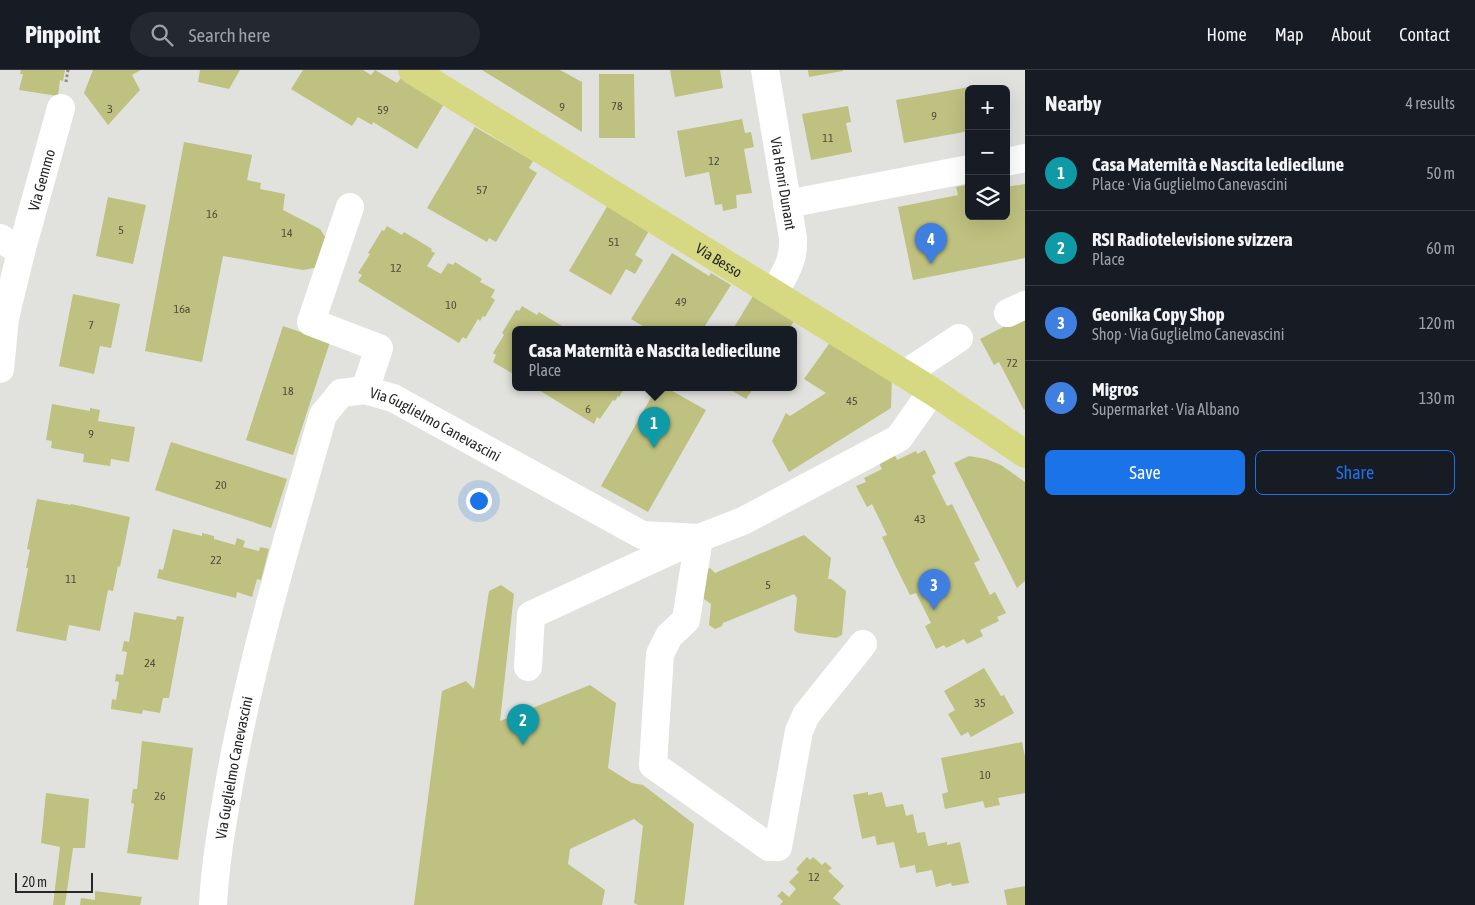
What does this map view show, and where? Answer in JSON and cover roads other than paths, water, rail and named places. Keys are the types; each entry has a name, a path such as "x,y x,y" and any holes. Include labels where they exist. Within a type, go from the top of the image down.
{"main road":[{"name":"Via Besso","path":"413,70 905,374 1025,454"}],"street":[{"name":"Via Henri Dunant","path":"764,70 794,253 774,293"},
{"name":"Via Gemmo","path":"0,369 10,245 61,108"},
{"path":"1010,161 1025,158"},
{"path":"787,204 965,170"},
{"path":"350,206 311,322 379,348 365,390"},
{"path":"905,374 959,338"},
{"name":"Via Guglielmo Canevascini","path":"213,905 214,870 238,733 268,606 323,415 341,393 365,390 393,398 642,535 699,538 743,521 899,438 932,391"},
{"path":"699,538 686,620 669,636 660,654 653,765 769,847 778,847 799,731 806,715 863,644"},
{"path":"528,667 531,615 699,538"}],"place":[{"name":"Migros","path":"931,264"},
{"name":"Casa Maternità e Nascita lediecilune","path":"654,448"},
{"name":"Geonika Copy Shop","path":"934,610"},
{"name":"RSI Radiotelevisione svizzera","path":"523,745"}]}
